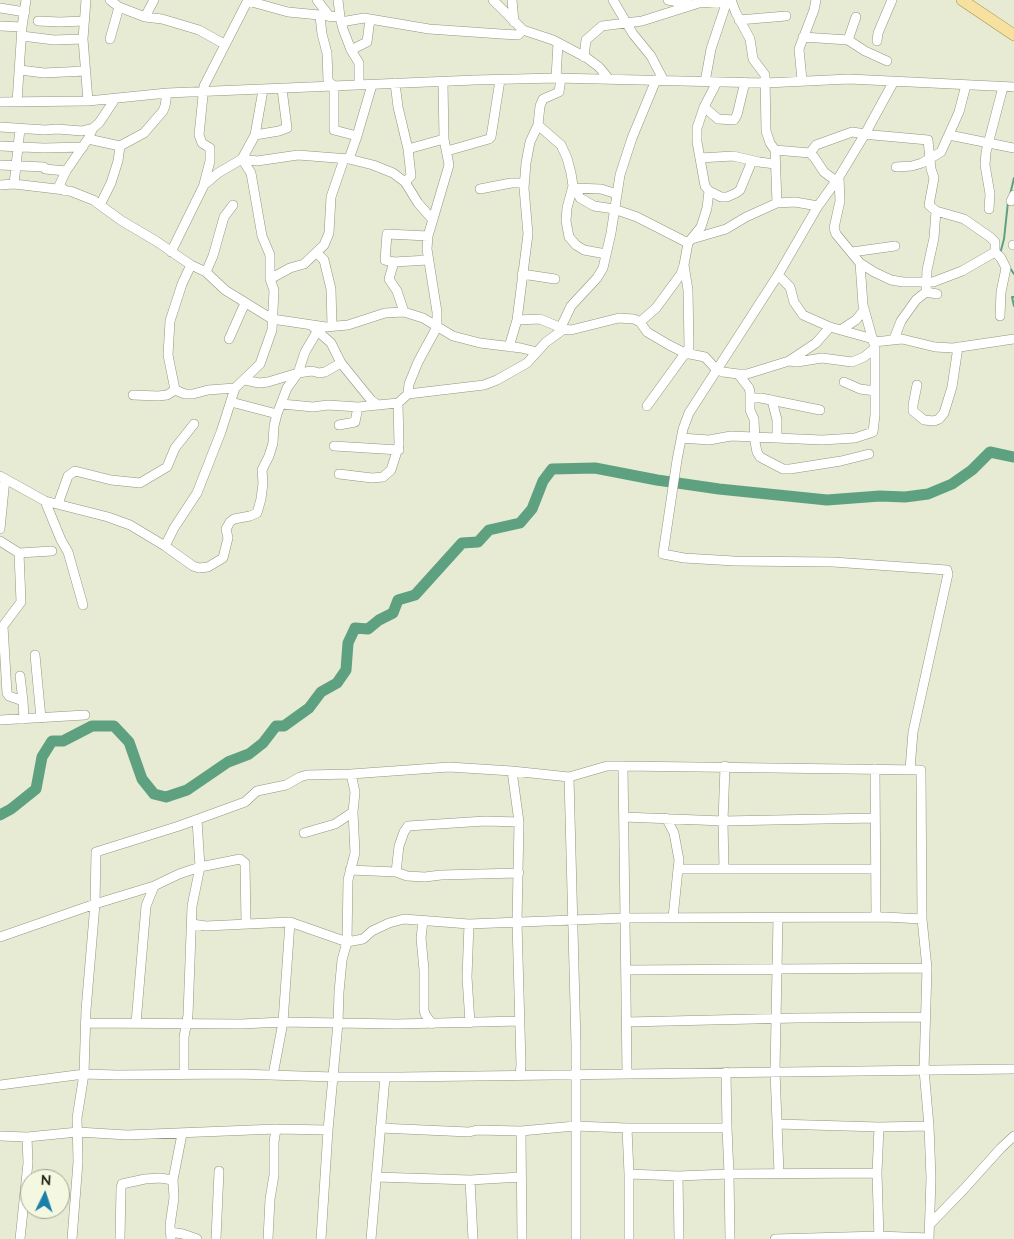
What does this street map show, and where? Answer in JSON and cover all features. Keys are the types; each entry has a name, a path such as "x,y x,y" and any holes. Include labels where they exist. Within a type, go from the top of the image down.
{"main road":[{"path":"962,0 1014,35"}],"street":[{"path":"17,102 26,0"},
{"path":"86,0 82,40 88,101"},
{"path":"110,0 119,7 145,17 162,18 199,30 224,44"},
{"path":"145,17 154,0"},
{"path":"171,252 204,185 210,161 210,148 202,143 199,135 206,79 248,0 288,12 341,20 364,18 429,29 471,33 516,35 524,30"},
{"path":"318,0 330,17"},
{"path":"338,0 341,20 359,63 359,85"},
{"path":"493,0 524,30 545,37 584,57 599,67 608,78"},
{"path":"512,0 514,22"},
{"path":"282,404 358,407 398,403 408,394 484,385 527,363 562,328 571,306 601,273 620,175 632,138 660,80 651,56 637,39 613,0"},
{"path":"668,0 694,5"},
{"path":"802,80 799,54 816,0"},
{"path":"877,41 878,33 892,0"},
{"path":"584,57 586,40 599,28 607,25 628,24 658,18 708,2 730,1"},
{"path":"730,1 750,39 753,59 764,72 766,83 766,131 770,143 776,150 810,154 824,172 838,179"},
{"path":"706,82 711,49 730,1"},
{"path":"110,39 119,7"},
{"path":"0,8 25,12"},
{"path":"320,16 327,53 328,81 334,86"},
{"path":"739,20 786,16"},
{"path":"848,40 856,17"},
{"path":"352,50 368,42 370,19"},
{"path":"38,21 84,21"},
{"path":"0,26 54,40 82,40"},
{"path":"803,37 848,40 865,51 887,61"},
{"path":"509,347 517,320 528,228 524,182 526,163 530,142 538,125 542,99 559,92 558,43"},
{"path":"20,70 44,73 86,71"},
{"path":"0,102 88,101 167,93 559,78 766,83 849,79 1014,88"},
{"path":"447,151 491,137 500,80"},
{"path":"894,81 838,179 818,206 778,275 689,413 681,438 663,554 684,558 734,561 833,562 947,570 948,574 913,732 910,769"},
{"path":"408,394 408,384 437,327 438,312 427,249 428,236 448,165 444,139 443,82"},
{"path":"717,82 704,107 697,128 705,186 709,191 721,197 727,197 736,193 740,190 752,160"},
{"path":"704,107 718,119 734,120 745,82"},
{"path":"395,84 398,107 408,148 410,176 405,182"},
{"path":"270,279 290,268 304,264 317,253 328,238 331,197 357,136 372,85"},
{"path":"896,167 912,166 930,160 941,152 959,112 966,85"},
{"path":"334,86 334,130 357,136"},
{"path":"989,208 990,187 985,165 987,144 1003,87"},
{"path":"255,135 287,128 282,89"},
{"path":"242,160 255,135 263,90"},
{"path":"88,139 120,146 144,133 153,125 165,106 167,93"},
{"path":"62,188 66,171 83,147 93,128 115,99"},
{"path":"538,125 563,149 574,187 580,198 594,206 614,209 649,222 690,241 726,229 746,217 777,203 800,203 818,206"},
{"path":"0,127 82,131 93,128"},
{"path":"14,184 20,129"},
{"path":"810,154 816,145 857,132 927,139 929,141 930,169 934,178 929,206 936,211 957,216 984,232 995,242 995,252 1002,258 1006,268 1000,292 1000,316"},
{"path":"949,135 1014,148"},
{"path":"408,148 444,139"},
{"path":"0,146 83,147"},
{"path":"100,205 111,183 118,161 120,146"},
{"path":"776,150 777,203"},
{"path":"204,185 233,164 242,160 256,161 298,155 346,159 372,165 392,173 405,182 418,203 433,220"},
{"path":"700,158 733,156 775,164"},
{"path":"166,546 174,528 197,492 235,388 255,370 264,356 272,330 274,290 270,279 270,256 262,236 251,173 242,160"},
{"path":"0,165 66,171"},
{"path":"838,179 840,202 834,228 836,234 860,263 891,280 912,283 940,280 962,271 995,252"},
{"path":"480,189 524,182"},
{"path":"0,185 14,184 62,188 84,195 191,265 206,272 225,290 272,319 314,328 348,325 386,313 404,312 423,318 453,336 480,343 537,352"},
{"path":"574,187 601,189 617,194"},
{"path":"574,187 567,208 566,221 569,237 584,250 606,254"},
{"path":"640,322 656,308 676,282 684,265 690,241 701,227 707,208 709,191"},
{"path":"206,272 213,256 224,217 233,205"},
{"path":"894,339 901,321 916,300 926,292 936,211"},
{"path":"428,236 387,234 386,260 394,262 428,260"},
{"path":"852,252 894,246"},
{"path":"317,253 324,260 331,289 332,326"},
{"path":"394,262 389,279 397,291 404,312"},
{"path":"681,438 709,440 731,436 822,440 855,438 872,434 875,429 874,343 861,294 860,263"},
{"path":"175,390 168,355 170,321 182,284 191,265"},
{"path":"647,406 690,345 688,290 684,265"},
{"path":"522,274 554,279"},
{"path":"778,275 790,287 794,302 803,315 874,343 894,339 914,341 935,347 958,347 1014,339"},
{"path":"926,292 937,294"},
{"path":"229,339 245,303"},
{"path":"842,330 856,320 864,310"},
{"path":"517,320 540,319 562,328 577,329 619,318 628,318 640,322 647,332 654,337 685,353 705,357 716,369 730,374 747,374 789,362 822,358 852,362 864,358 874,343"},
{"path":"789,362 816,343 830,327"},
{"path":"314,328 331,343 341,363 371,400 378,405"},
{"path":"0,529 3,478 45,501 130,525 199,568 208,567 223,558 228,538 226,529 228,525 234,519 256,513 259,506 263,483 262,470 273,443 277,414 287,388 302,365 314,328"},
{"path":"918,385 913,411 924,420 934,421 939,419 944,413 952,387 958,347"},
{"path":"245,380 268,382 298,373 325,372 341,363"},
{"path":"738,374 748,388 750,410 754,419 756,448 760,457 783,469 790,469 841,461 869,454"},
{"path":"844,382 875,391"},
{"path":"175,390 193,394 221,388 235,388"},
{"path":"134,395 158,396 166,395 175,390"},
{"path":"750,398 762,398 820,410"},
{"path":"772,400 777,420 777,438"},
{"path":"231,402 277,414"},
{"path":"340,474 359,477 383,477 392,470 399,450 398,403"},
{"path":"340,425 355,422 358,407"},
{"path":"58,504 68,476 75,471 111,480 140,483 167,467 175,448 194,424"},
{"path":"334,446 399,450"},
{"path":"45,501 68,552 83,605"},
{"path":"0,541 19,553 52,551"},
{"path":"19,553 21,602 3,626 7,693 9,696 23,701"},
{"path":"35,655 41,718"},
{"path":"20,676 24,719"},
{"path":"0,720 85,715"},
{"path":"72,1239 78,1162 77,1118 84,1074 85,1023 95,904 96,852 147,838 245,802 257,791 286,785 300,777 324,774 351,774 449,767 512,770 569,777 607,766 725,766 921,770 922,920 927,968 924,1070 929,1126 931,1223 929,1239 775,1239"},
{"path":"623,766 627,1073"},
{"path":"724,869 725,766"},
{"path":"875,769 876,917"},
{"path":"512,770 519,822 520,1075"},
{"path":"321,1239 339,992 342,960 347,942 346,902 348,880 355,854 354,792 351,774"},
{"path":"569,777 576,1044 576,1239"},
{"path":"304,832 334,824 353,812"},
{"path":"624,817 723,821 875,818"},
{"path":"666,818 674,834 679,860 673,918"},
{"path":"184,1073 184,1037 187,1024 192,906 200,867 197,820"},
{"path":"396,872 399,846 408,826 485,821 519,822"},
{"path":"0,937 154,886 200,867 240,858 244,860 246,878 246,923"},
{"path":"678,869 875,869"},
{"path":"350,870 396,872 407,876 425,877 519,873"},
{"path":"136,1023 146,906 154,886"},
{"path":"192,924 206,926 290,922 347,942 363,939 372,931 394,921 404,919 469,924 625,918 876,917 922,920"},
{"path":"778,918 774,1071 779,1174"},
{"path":"423,921 421,938 424,970 424,1010 432,1024"},
{"path":"273,1075 283,1022 290,922"},
{"path":"469,924 467,977 470,1023"},
{"path":"626,970 927,968"},
{"path":"627,1022 925,1017"},
{"path":"85,1023 187,1024 283,1022 432,1024 520,1021"},
{"path":"0,1085 84,1074 184,1073 385,1077 1014,1069"},
{"path":"726,1072 730,1239"},
{"path":"371,1239 385,1077"},
{"path":"777,1124 879,1127 929,1126"},
{"path":"380,1128 463,1132 477,1130 521,1131 575,1126 726,1128"},
{"path":"879,1127 877,1173 879,1238"},
{"path":"0,1136 27,1137 78,1132 127,1135 182,1134 276,1128 328,1130"},
{"path":"268,1239 276,1128"},
{"path":"627,1128 629,1239"},
{"path":"521,1131 522,1239"},
{"path":"182,1134 173,1180 174,1198 171,1236 183,1234 197,1239"},
{"path":"931,1223 1014,1136"},
{"path":"20,1239 28,1163 27,1137"},
{"path":"216,1239 220,1171"},
{"path":"629,1174 678,1176 877,1173"},
{"path":"678,1176 679,1239"},
{"path":"376,1177 470,1180 521,1177"},
{"path":"120,1239 122,1184 145,1179 160,1178 173,1180"},
{"path":"470,1180 472,1239"}],"waterway":[{"path":"1010,195 1014,178"},
{"path":"1000,254 1004,239 1008,202"},
{"path":"1010,268 1014,274"},
{"path":"1014,297 1012,297 1014,306"},
{"path":"0,815 11,809 36,789 42,757 52,741 63,741 92,726 114,726 129,742 142,779 154,794 166,797 187,790 228,762 249,754 263,743 276,726 284,726 309,708 321,692 337,683 346,670 348,643 355,628 368,629 379,620 393,613 398,600 415,595 462,543 478,542 489,530 520,523 532,509 543,481 552,469 595,468 719,489 827,500 880,496 905,497 928,494 952,484 972,470 990,452 1014,457"}]}
